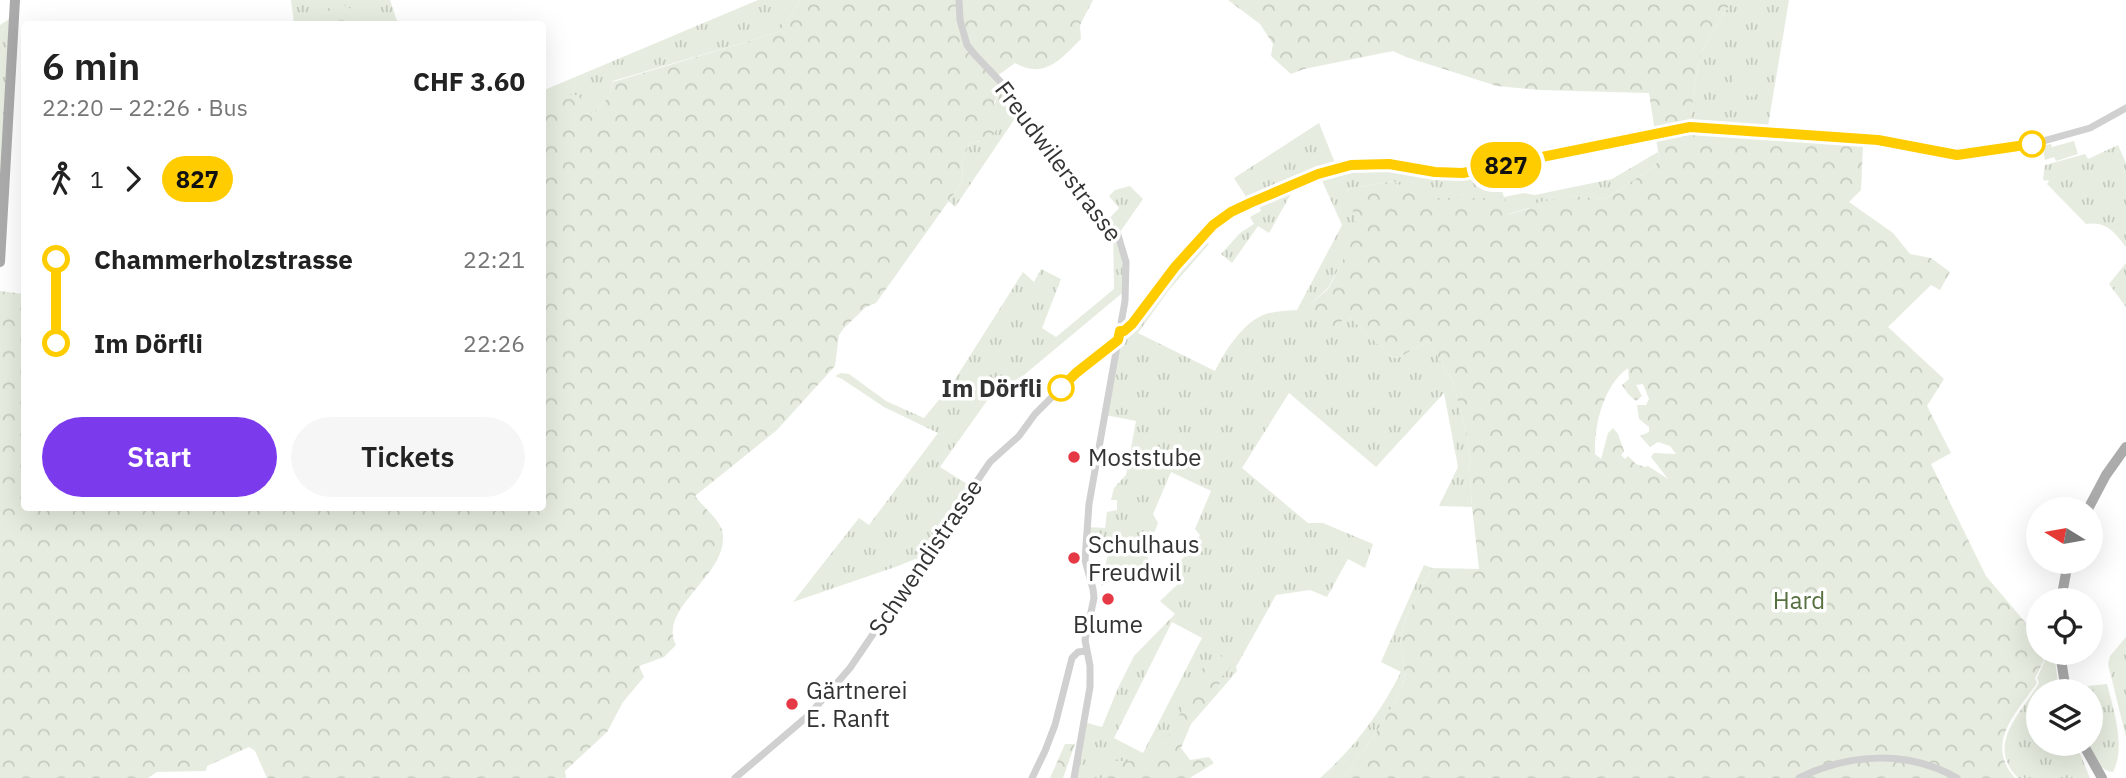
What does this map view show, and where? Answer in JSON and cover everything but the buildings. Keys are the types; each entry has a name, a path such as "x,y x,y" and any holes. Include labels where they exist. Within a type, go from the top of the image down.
{"main road":[{"path":"0,262 15,0"},
{"path":"2094,497 2126,447"},
{"path":"2090,756 2102,778"}],"street":[{"name":"Freudwilerstrasse","path":"959,0 964,35 975,55 1008,89 1056,164 1118,235 1125,253 1127,277 1119,335 1089,504 1085,560 1094,593 1085,640 1090,666 1090,687 1074,778"},
{"name":"Schwendistrasse","path":"735,778 791,731 837,684 990,462 1020,436 1035,414 1076,373 1132,324 1175,267 1222,218 1250,203 1337,168 1376,163 1444,173 1463,173 1690,127 1878,140 1944,154 1963,155 2009,149 2090,128 2126,108"},
{"path":"1032,778 1055,725 1072,658 1078,652 1086,650"},
{"path":"1799,778 1843,762 1875,758 1924,763 1957,778"}],"green space":[{"path":"291,0 390,0 397,21 356,21 356,18 294,21"},
{"path":"758,0 801,0 779,32 613,81 609,96 596,112 583,114 583,103 564,95 546,115 546,89"},
{"path":"801,0 1093,0 1080,25 1081,39 1059,60 1035,69 1015,63 997,76 1003,83 994,103 1000,124 992,137 969,144 962,162 963,181 876,303 866,307 839,335 835,366 777,430 695,496 722,530 722,546 717,561 676,617 673,631 676,645 664,657 639,666 644,677 623,702 607,732 565,771 566,778 267,778 255,751 249,747 207,766 206,771 157,772 148,778 0,778 0,291 21,294 21,511 546,511 546,115 563,95 578,95 583,103 583,114 596,112 609,96 613,82 779,32"},
{"name":"Hard","path":"1228,0 1732,0 1702,51 1695,81 1690,127 1852,138 1863,146 1861,190 1849,202 1893,233 1910,254 1931,258 1950,272 1940,290 1931,285 1888,327 1944,379 1927,406 1951,453 1931,464 1986,576 2026,624 2026,665 2042,665 2035,679 2026,679 2026,699 2013,717 2003,740 2006,765 2015,778 1343,778 1397,698 1405,674 1401,644 1403,629 1409,611 1432,568 1479,569 1468,440 1453,382 1428,341 1400,357 1393,358 1348,316 1334,327 1308,317 1308,306 1328,289 1358,229 1347,189 1393,181 1422,198 1504,198 1509,214 1528,209 1539,202 1573,196 1605,199 1655,166 1659,158 1649,93 1497,86 1393,51 1291,74 1271,56 1273,44 1260,24","holes":["1628,368 1629,379 1622,385 1636,401 1642,396 1636,385 1643,384 1649,399 1646,405 1637,405 1639,419 1649,427 1649,432 1640,436 1650,447 1658,442 1670,446 1676,454 1654,453 1651,457 1668,479 1648,466 1636,464 1628,456 1625,459 1621,455 1624,451 1618,434 1613,428 1608,433 1601,459 1595,454 1598,419 1606,396 1619,376"]},
{"path":"1732,0 1789,0 1767,132 1690,127 1695,81 1702,51"},
{"path":"336,4 345,6 351,10 356,21 319,21 322,12"},
{"path":"15,15 0,262 0,25"},
{"path":"1735,66 1760,72 1755,97 1732,93"},
{"path":"1003,83 1022,108 955,207 949,201 963,181 962,162 969,144 980,141"},
{"path":"1319,123 1337,168 1363,164 1435,172 1495,167 1504,197 1524,193 1535,195 1612,179 1658,152 1659,158 1655,166 1605,199 1573,196 1508,214 1503,198 1421,198 1393,181 1347,189 1357,222 1355,238 1328,288 1308,306 1348,316 1393,358 1400,357 1428,341 1453,382 1468,440 1472,507 1439,506 1458,467 1444,393 1376,467 1289,393 1242,468 1308,523 1323,523 1373,544 1365,568 1348,559 1327,597 1310,590 1276,595 1236,667 1237,671 1219,692 1220,679 1156,753 1145,761 1117,761 1103,778 1074,778 1084,722 1102,727 1134,656 1175,614 1160,601 1179,583 1177,564 1192,549 1200,535 1195,529 1211,491 1171,472 1153,514 1158,523 1155,531 1142,547 1146,550 1150,568 1132,572 1101,586 1111,539 1087,537 1087,527 1105,528 1107,512 1117,510 1117,500 1111,500 1114,488 1126,475 1136,421 1105,415 1120,341 1201,238 1209,244 1168,291 1138,333 1215,371 1235,339 1255,319 1271,313 1297,310 1342,225 1319,174 1297,183 1269,233 1258,226 1232,263 1221,254 1240,233 1254,224 1250,217 1261,211 1257,201 1250,203 1234,178","holes":["1172,622 1202,638 1143,753 1114,738"]},
{"path":"2074,141 2078,154 2056,161 2054,157 2045,160 2045,145 2051,144 2052,147"},
{"path":"2118,145 2126,163 2126,247 2105,226 2086,224 2047,184 2049,181 2043,179 2045,165 2085,154 2088,159"},
{"path":"1130,186 1143,199 1118,235 1127,289 1024,375 991,395 940,467 972,487 924,559 915,559 793,602 859,518 869,525 938,433 884,407 835,376 841,373 849,374 886,401 924,418 952,384 1023,272 1034,282 1041,269 1061,279 1042,328 1056,337 1114,289 1113,228 1107,221 1119,208 1109,196 1115,190"},
{"path":"2126,263 2126,307 2109,284"},
{"path":"1424,565 1432,568 1409,611 1403,629 1401,644 1405,674 1397,698 1343,778 1320,778 1366,729 1401,672 1381,662"},
{"path":"2126,637 2126,737 2108,664 2110,656"},
{"path":"1222,655 1232,665 1220,679 1219,692 1191,724 1181,748 1190,760 1209,757 1214,763 1190,778 1103,778 1116,761 1145,761 1165,743 1206,662"},
{"path":"2043,665 2056,665 2057,679 2037,678"},
{"path":"2103,684 2107,684 2119,741 2113,772 2104,769 2094,756 2103,756"},
{"path":"2026,703 2026,756 2081,756 2090,778 2018,778 2005,753 2005,741"},
{"path":"1065,744 1075,744 1063,778 1050,778"}],"bus line":[{"name":"827","path":"1061,388 1118,340 1120,331 1132,324 1175,267 1213,225 1250,203 1337,168 1376,163 1444,173 1463,173 1690,127 1878,140 1957,155 2032,144"}],"place":[{"name":"Im Dörfli","path":"1061,388"},
{"name":"Moststube","path":"1074,457"},
{"name":"Schulhaus Freudwil","path":"1074,558"},
{"name":"Blume","path":"1108,599"},
{"name":"Gärtnerei E. Ranft","path":"792,704"}]}
